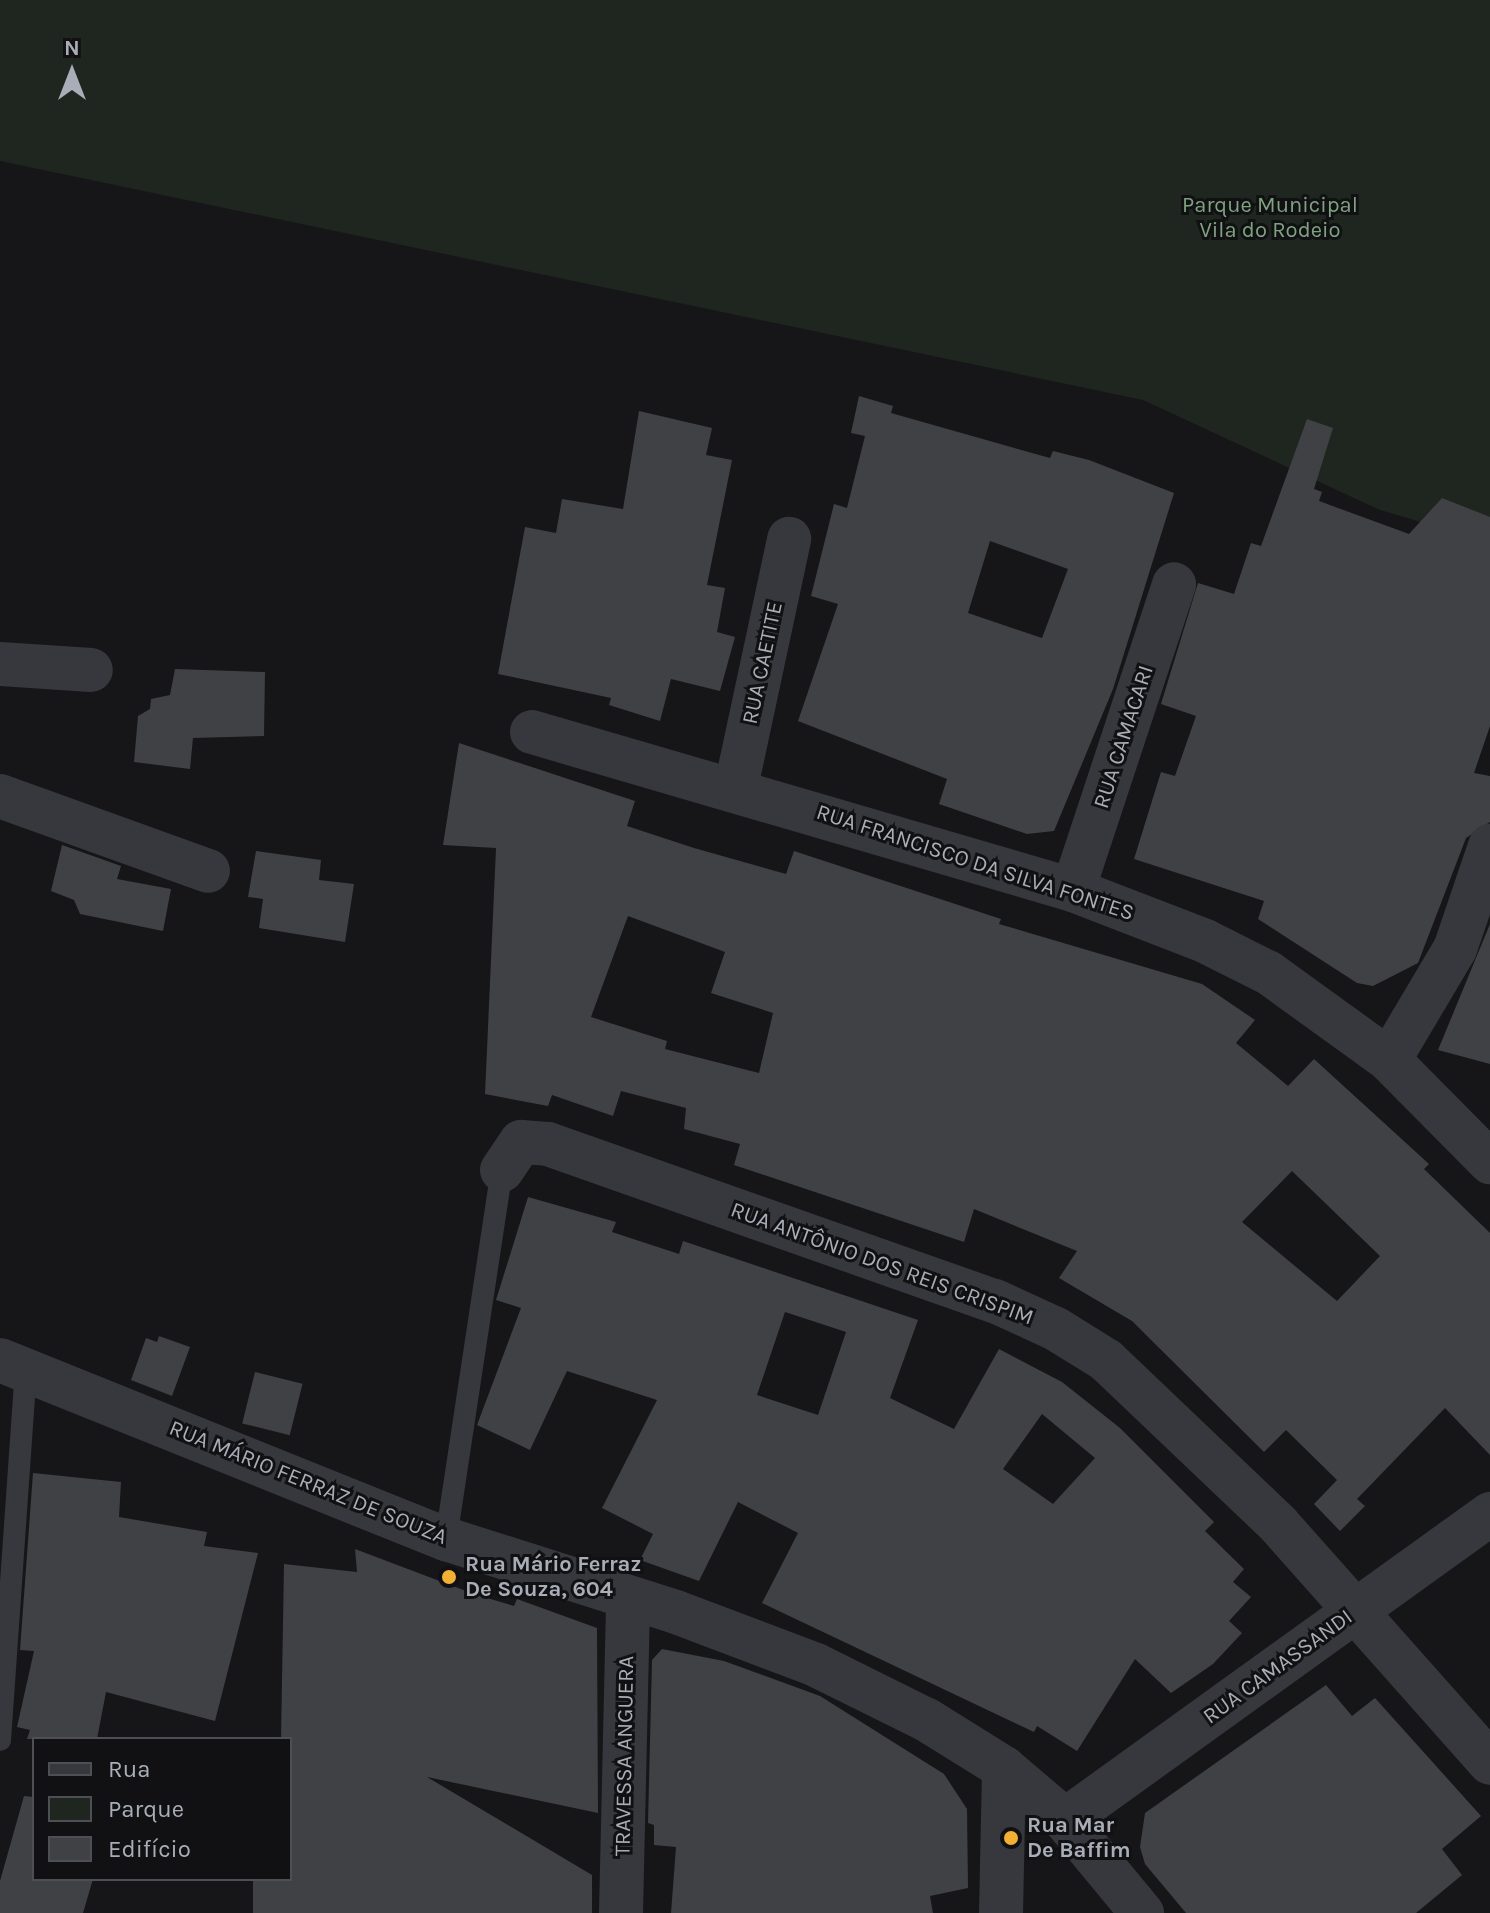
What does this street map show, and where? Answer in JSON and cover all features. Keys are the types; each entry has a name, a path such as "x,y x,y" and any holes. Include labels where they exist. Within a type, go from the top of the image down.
{"street":[{"name":"RUA CAETITE","path":"736,787 789,539"},
{"name":"RUA CAMACARI","path":"1073,890 1174,584"},
{"path":"0,664 91,670"},
{"name":"RUA FRANCISCO DA SILVA FONTES","path":"532,732 736,787 1073,890 1269,973 1389,1060 1490,1162"},
{"path":"0,796 208,871"},
{"path":"1389,1060 1455,949 1490,846"},
{"name":"RUA ANTÔNIO DOS REIS CRISPIM","path":"502,1170 521,1142 548,1144 995,1301 1056,1329 1106,1360 1279,1525 1490,1763"},
{"name":"RUA MÁRIO FERRAZ DE SOUZA","path":"13,1365 446,1539 816,1665 927,1720 1004,1768 1065,1820 1142,1913"},
{"name":"RUA CAMASSANDI","path":"1065,1820 1490,1514"},
{"name":"TRAVESSA ANGUERA","path":"621,1913 628,1599"},
{"path":"1001,1913 1004,1768"}],"lane":[{"path":"446,1539 502,1170"},
{"path":"0,1740 13,1365"}],"green space":[{"name":"Parque Municipal Vila do Rodeio","path":"0,0 1490,0 1490,542 1380,510 1143,400 0,161"}],"building":[{"path":"859,396 893,406 891,413 1050,458 1053,451 1089,460 1174,493 1113,689 1054,831 1027,834 939,804 947,779 798,721 838,604 811,596 834,504 847,508 865,436 851,433","holes":["990,541 1068,569 1042,638 968,613"]},
{"path":"639,411 712,428 706,455 732,460 707,585 725,588 717,632 735,637 720,691 671,679 660,721 609,705 611,698 498,674 525,527 556,533 562,499 623,509"},
{"path":"1307,419 1333,428 1314,489 1322,492 1319,501 1409,534 1442,498 1490,517 1490,726 1474,773 1490,776 1490,822 1466,838 1418,963 1373,986 1357,983 1258,919 1264,901 1134,859 1161,772 1175,776 1196,716 1161,704 1198,583 1234,594 1251,543 1261,546"},
{"path":"175,669 265,672 264,736 193,738 190,769 134,762 138,716 150,709 151,699 170,695"},
{"path":"459,743 635,801 627,826 694,848 786,874 794,851 1001,919 999,924 1202,984 1255,1020 1236,1043 1288,1086 1314,1059 1429,1164 1424,1169 1490,1233 1490,1455 1445,1408 1357,1499 1365,1506 1340,1531 1314,1504 1337,1480 1286,1430 1264,1452 1132,1321 1059,1278 1077,1251 974,1209 964,1242 734,1165 740,1144 684,1129 686,1108 621,1091 613,1116 552,1095 548,1106 485,1094 496,848 443,845","holes":["628,916 725,952 711,993 773,1013 759,1073 665,1049 667,1041 591,1017","1292,1171 1380,1256 1337,1301 1242,1222"]},
{"path":"62,845 121,866 117,879 171,889 163,931 80,914 74,900 51,891"},
{"path":"256,851 321,860 319,880 354,884 345,942 259,928 263,899 248,897"},
{"path":"1490,924 1490,1064 1438,1050"},
{"path":"528,1197 616,1222 612,1232 679,1254 683,1241 918,1320 890,1398 954,1429 999,1349 1062,1382 1120,1428 1214,1522 1205,1531 1244,1569 1233,1582 1251,1597 1229,1621 1242,1633 1213,1664 1171,1693 1135,1659 1077,1751 1037,1726 1034,1732 762,1603 798,1533 738,1502 699,1581 640,1560 653,1534 602,1508 657,1400 567,1371 530,1450 477,1425 521,1308 496,1300","holes":["785,1312 846,1332 818,1415 757,1395","1042,1414 1095,1458 1053,1504 1003,1469"]},
{"path":"159,1336 190,1347 172,1396 131,1380 146,1338 157,1342"},
{"path":"255,1372 303,1384 290,1435 242,1423"},
{"path":"33,1473 121,1482 119,1517 207,1532 204,1546 258,1553 215,1721 106,1692 97,1737 27,1739 30,1730 17,1727 34,1651 20,1650"},
{"path":"355,1549 474,1594 514,1606 517,1599 597,1628 598,1813 427,1777 592,1875 592,1913 253,1913 253,1881 292,1881 292,1737 281,1737 284,1564 357,1572"},
{"path":"662,1649 724,1661 820,1696 944,1774 967,1809 968,1888 930,1896 933,1913 671,1913 676,1847 654,1845 654,1825 648,1823 652,1660"},
{"path":"1326,1685 1352,1716 1375,1698 1481,1816 1442,1849 1462,1875 1416,1913 1186,1913 1145,1864 1140,1847 1145,1813"},
{"path":"24,1796 32,1797 32,1881 92,1881 83,1913 0,1913 0,1881"}],"place":[{"name":"Rua Mário Ferraz De Souza, 604","path":"449,1577"},
{"name":"Rua Mar De Baffim","path":"1011,1838"}]}
